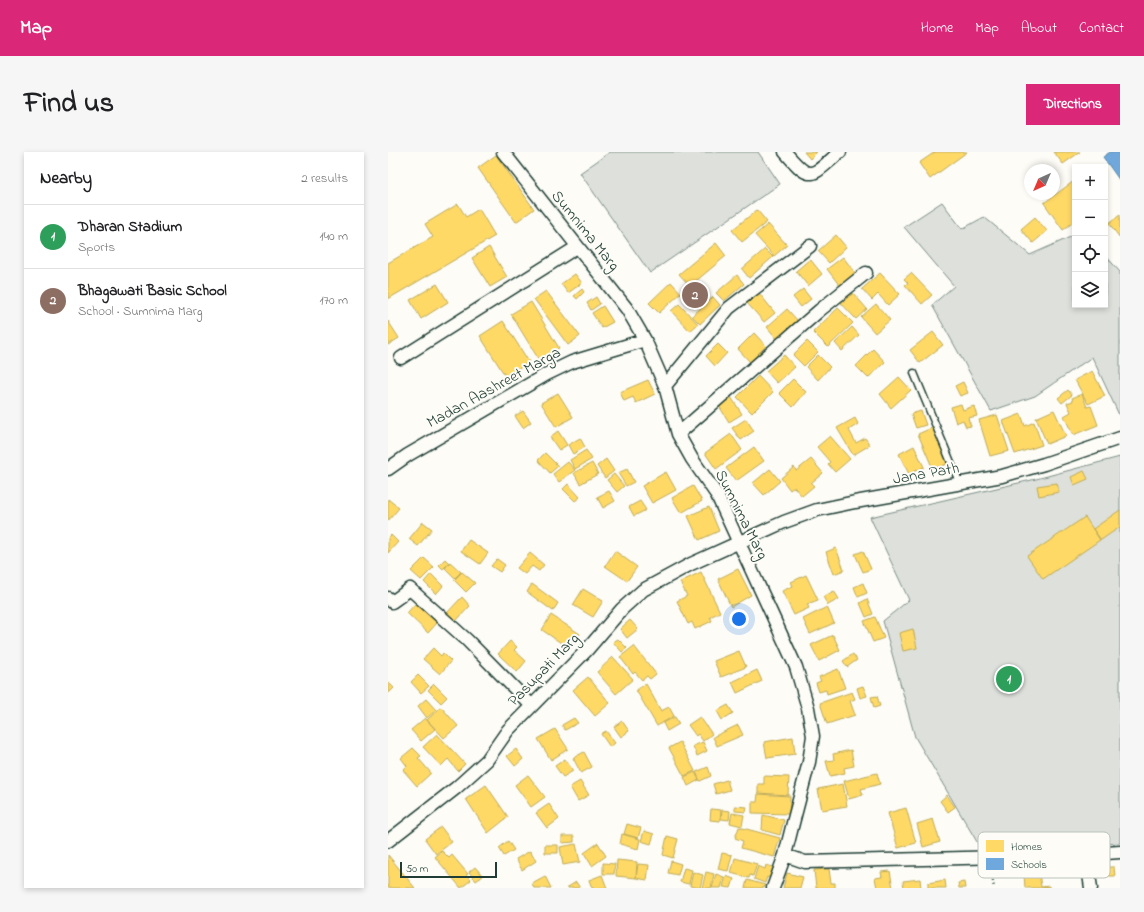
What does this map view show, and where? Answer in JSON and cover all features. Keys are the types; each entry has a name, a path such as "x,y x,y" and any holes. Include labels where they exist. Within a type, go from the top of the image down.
{"street":[{"name":"Sumnima Marg","path":"503,152 626,309 645,340 665,386 678,434 692,459 716,495 796,667 808,708 813,736 809,762 785,855 773,888"},
{"path":"785,152 800,170 809,174 816,172 840,152"},
{"path":"665,386 729,308 810,246"},
{"path":"401,358 577,247"},
{"path":"678,434 820,310 866,273"},
{"name":"Madan Aashreet Marga","path":"388,469 408,455 546,374 572,362 645,340"},
{"name":"Jana Path","path":"738,544 784,522 816,510 1002,476 1044,464 1120,438"},
{"name":"Pasupati Marg","path":"388,842 456,788 487,760 508,730 586,651 622,609 643,590 691,564 738,544"},
{"path":"388,598 392,602 410,589 467,640 532,706"},
{"path":"1110,853 1120,852"},
{"path":"785,855 805,862 978,857"},
{"path":"1090,878 1091,888"}],"lane":[{"path":"914,373 960,484"}],"path":[{"path":"992,878 994,888"}],"shaded area":[{"path":"610,152 758,152 780,184 650,273 580,173"},
{"path":"942,202 962,229 984,217 1030,255 1072,236 1072,308 1108,308 1108,258 1120,272 1120,417 1092,357 1035,396 991,411 932,305 954,286 904,227"},
{"path":"1120,457 1120,843 1110,844 1110,832 978,832 978,844 915,737 883,621 909,600 870,517 1036,479"}],"building: Homes":[{"path":"804,152 817,152 810,159"},
{"path":"935,152 967,152 930,179 919,163"},
{"path":"1054,152 1080,152 1063,164"},
{"path":"496,155 534,209 516,222 478,168"},
{"path":"1072,182 1072,223 1063,230 1044,203 1048,200 1060,200 1060,191"},
{"path":"458,204 466,217 479,209 495,236 388,299 388,263 433,237 425,224"},
{"path":"757,210 767,222 742,242 732,230"},
{"path":"1120,215 1120,238 1109,223"},
{"path":"1035,217 1047,231 1033,243 1021,229"},
{"path":"768,224 787,245 774,256 755,235"},
{"path":"836,235 846,247 829,263 818,251"},
{"path":"716,243 726,256 690,286 679,274"},
{"path":"489,247 507,277 490,287 472,258"},
{"path":"765,249 773,257 749,278 742,269"},
{"path":"843,257 856,274 840,286 827,269"},
{"path":"810,259 822,274 808,286 796,271"},
{"path":"880,273 900,294 888,305 878,294 872,300 862,289"},
{"path":"911,273 932,295 922,304 905,285 908,283 904,279"},
{"path":"575,274 582,283 568,293 561,284"},
{"path":"737,275 744,284 724,301 716,293"},
{"path":"671,282 681,293 659,313 649,303"},
{"path":"437,284 448,302 421,319 410,300"},
{"path":"582,289 584,292 577,299 574,296"},
{"path":"803,289 811,299 801,307 793,297"},
{"path":"546,291 580,336 568,345 534,299"},
{"path":"759,293 775,313 764,322 747,303"},
{"path":"853,293 867,309 856,319 841,303"},
{"path":"596,297 600,304 591,310 587,303"},
{"path":"713,297 720,305 700,324 692,316"},
{"path":"531,302 559,348 539,360 511,314"},
{"path":"679,304 698,324 690,331 671,311"},
{"path":"876,304 890,320 875,333 861,317"},
{"path":"603,306 613,322 602,328 592,313"},
{"path":"838,308 853,323 828,347 813,332"},
{"path":"787,309 798,321 778,340 767,327"},
{"path":"388,321 399,338 388,345"},
{"path":"503,321 529,362 506,377 480,336"},
{"path":"852,327 859,335 842,351 835,343"},
{"path":"933,332 943,345 920,363 910,350"},
{"path":"754,333 766,346 750,362 738,349"},
{"path":"807,341 818,352 804,366 793,355"},
{"path":"718,344 727,353 715,366 706,356"},
{"path":"873,349 885,362 868,378 856,366"},
{"path":"784,355 795,367 777,383 766,371"},
{"path":"818,355 830,367 818,380 806,367"},
{"path":"1092,371 1105,396 1088,404 1075,380"},
{"path":"758,376 773,392 752,413 737,397"},
{"path":"899,377 911,390 891,408 880,394"},
{"path":"793,379 806,392 793,407 779,393"},
{"path":"648,380 655,394 636,403 633,397 624,401 620,392"},
{"path":"963,382 968,393 960,396 955,386"},
{"path":"1068,390 1072,395 1062,403 1058,398"},
{"path":"558,393 573,417 556,427 541,403"},
{"path":"1082,394 1087,407 1091,406 1098,425 1073,435 1064,416 1071,412 1067,403 1073,401 1072,398"},
{"path":"731,397 742,414 729,422 719,406"},
{"path":"961,404 963,410 974,406 977,416 968,418 971,426 966,427 963,420 956,423 951,407"},
{"path":"1054,410 1066,436 1047,444 1036,418"},
{"path":"523,411 531,422 523,428 515,416"},
{"path":"921,411 926,425 916,428 911,414"},
{"path":"1021,414 1025,426 1034,422 1042,445 1015,454 1003,421"},
{"path":"997,415 1009,451 990,456 979,420"},
{"path":"855,418 858,424 849,430 856,443 865,438 870,445 853,455 837,428"},
{"path":"746,419 754,431 741,440 732,428"},
{"path":"934,427 947,464 933,469 918,434"},
{"path":"558,431 567,445 559,450 550,437"},
{"path":"731,434 742,450 716,469 705,453"},
{"path":"830,436 850,459 835,472 828,464 830,462 817,447"},
{"path":"580,438 585,447 573,454 568,445"},
{"path":"914,446 924,467 909,474 899,454"},
{"path":"754,447 764,461 736,481 726,468"},
{"path":"586,450 592,459 575,469 570,460"},
{"path":"545,453 558,466 550,473 538,460"},
{"path":"606,459 614,471 605,478 597,466"},
{"path":"811,459 823,473 811,483 814,486 802,496 794,487 790,490 781,478 794,467 796,471"},
{"path":"568,462 575,470 559,482 553,474"},
{"path":"592,463 598,474 580,484 574,473"},
{"path":"627,469 634,482 626,486 618,473"},
{"path":"770,469 780,481 764,495 753,483"},
{"path":"1084,471 1088,479 1074,485 1071,477"},
{"path":"666,472 676,490 652,503 642,486"},
{"path":"614,474 624,486 617,492 607,480"},
{"path":"1057,483 1059,492 1039,496 1037,486"},
{"path":"568,484 580,497 575,501 563,489"},
{"path":"693,486 702,501 681,513 672,498"},
{"path":"609,491 615,501 603,508 597,497"},
{"path":"388,499 399,508 388,521"},
{"path":"640,501 646,510 634,516 629,507"},
{"path":"709,507 719,531 699,540 688,516"},
{"path":"1120,510 1120,527 1101,540 1093,529"},
{"path":"1085,517 1100,540 1043,579 1027,556"},
{"path":"423,522 432,529 418,546 409,539"},
{"path":"391,535 398,542 388,553 388,538"},
{"path":"469,540 488,553 480,564 461,551"},
{"path":"836,548 844,570 834,574 826,552"},
{"path":"615,551 637,567 627,581 605,566"},
{"path":"863,551 871,569 863,572 855,554"},
{"path":"530,553 544,565 539,571 532,566 525,574 517,568"},
{"path":"424,558 434,567 421,580 411,571"},
{"path":"445,559 449,563 443,569 439,565"},
{"path":"497,559 505,565 500,572 491,566"},
{"path":"450,562 461,572 455,578 445,568"},
{"path":"738,569 751,595 731,607 718,579"},
{"path":"462,572 475,583 466,592 454,580"},
{"path":"701,572 720,612 710,617 712,621 695,629 692,622 688,624 677,601 687,596 680,582"},
{"path":"431,574 443,586 436,594 424,582"},
{"path":"806,575 818,600 807,604 809,608 794,615 782,591 793,586 791,582"},
{"path":"863,583 867,593 858,597 854,587"},
{"path":"532,584 558,603 553,611 527,592"},
{"path":"583,589 603,601 593,617 573,605"},
{"path":"834,591 839,599 828,605 823,597"},
{"path":"462,597 470,606 455,622 446,614"},
{"path":"867,599 873,614 866,617 860,603"},
{"path":"416,603 437,623 428,633 407,613"},
{"path":"827,607 834,623 810,634 803,619"},
{"path":"551,615 580,634 570,649 542,630"},
{"path":"875,617 884,638 873,642 864,621"},
{"path":"630,620 638,629 627,638 620,629"},
{"path":"913,629 917,648 903,651 899,633"},
{"path":"833,635 840,650 819,661 811,645"},
{"path":"618,639 627,648 622,652 613,642"},
{"path":"510,641 517,647 514,650 526,661 517,672 498,654"},
{"path":"634,646 656,674 650,679 647,676 642,680 635,672 633,674 620,657"},
{"path":"433,648 441,656 443,653 451,661 440,674 423,659"},
{"path":"739,651 746,667 721,677 714,661"},
{"path":"853,654 857,660 847,667 843,661"},
{"path":"613,657 633,679 616,694 597,672"},
{"path":"838,669 845,688 827,694 826,690 819,692 816,683 821,681 819,677"},
{"path":"757,670 762,681 737,693 732,682"},
{"path":"418,675 429,686 421,693 411,682"},
{"path":"588,677 610,703 595,716 573,690"},
{"path":"388,682 394,688 388,694"},
{"path":"434,684 447,697 441,703 428,690"},
{"path":"646,684 661,711 669,707 674,716 657,726 636,690"},
{"path":"863,686 867,696 860,698 857,688"},
{"path":"852,692 855,699 850,701 855,715 827,724 820,703"},
{"path":"877,696 880,706 874,708 871,697"},
{"path":"426,699 436,710 427,718 418,706"},
{"path":"728,705 733,713 722,720 717,711"},
{"path":"441,707 458,726 444,738 427,720"},
{"path":"675,717 679,724 667,731 663,723"},
{"path":"700,717 712,734 703,741 698,734 696,736 688,725"},
{"path":"425,718 435,729 421,741 411,730"},
{"path":"574,718 578,723 565,730 562,725"},
{"path":"622,721 629,731 621,737 614,727"},
{"path":"738,725 743,735 717,746 713,737"},
{"path":"555,729 568,749 551,760 538,739"},
{"path":"606,731 615,743 610,747 601,734"},
{"path":"437,734 465,764 458,771 448,759 441,766 423,747"},
{"path":"793,737 795,754 767,758 764,742"},
{"path":"680,742 695,771 684,776 669,748"},
{"path":"703,742 707,751 697,756 693,746"},
{"path":"413,748 421,756 418,758 431,773 417,786 403,770 407,766 401,758"},
{"path":"516,749 523,759 515,766 507,756"},
{"path":"851,750 854,766 844,768 845,773 830,776 826,761 834,760 833,754"},
{"path":"584,752 592,767 581,773 573,758"},
{"path":"565,759 573,771 563,777 555,766"},
{"path":"708,767 711,776 700,781 696,772"},
{"path":"695,772 699,780 688,786 684,777"},
{"path":"877,773 880,784 861,789 863,795 849,799 844,781"},
{"path":"528,775 545,797 531,807 515,785"},
{"path":"764,776 789,777 788,795 758,793 758,784 764,784"},
{"path":"727,780 730,790 716,794 713,784"},
{"path":"580,781 589,795 578,801 570,787"},
{"path":"843,784 847,806 822,810 818,789"},
{"path":"486,785 508,817 488,833 466,799"},
{"path":"758,794 790,796 789,814 752,813 752,802 757,802"},
{"path":"947,795 955,807 948,812 940,801"},
{"path":"549,804 559,819 547,828 536,813"},
{"path":"735,806 747,807 746,812 735,811"},
{"path":"906,808 916,843 898,848 888,813"},
{"path":"711,809 721,810 720,821 710,820"},
{"path":"722,810 730,811 729,820 721,819"},
{"path":"732,813 744,815 742,826 730,823"},
{"path":"763,815 784,820 780,835 762,830"},
{"path":"933,819 940,842 923,847 917,824"},
{"path":"627,824 641,828 638,838 624,834"},
{"path":"441,827 452,842 436,854 425,839"},
{"path":"739,827 780,838 774,857 741,848 743,841 735,838"},
{"path":"644,831 654,834 651,844 641,841"},
{"path":"622,834 640,839 638,849 620,844"},
{"path":"562,836 574,836 574,842 562,843"},
{"path":"667,836 678,839 673,858 663,855"},
{"path":"508,841 514,850 504,856 499,848"},
{"path":"598,843 606,856 592,866 584,853"},
{"path":"576,844 580,862 563,865 560,847"},
{"path":"545,845 558,845 558,853 545,853"},
{"path":"442,851 449,858 452,855 468,874 466,875 471,880 461,888 435,857"},
{"path":"530,851 536,861 522,870 516,859"},
{"path":"722,853 732,855 728,871 718,869"},
{"path":"388,855 415,888 388,888"},
{"path":"735,858 757,864 753,876 750,875 749,878 731,873"},
{"path":"617,860 637,862 636,878 616,876"},
{"path":"671,861 681,864 678,875 668,873"},
{"path":"603,863 615,864 614,874 603,874"},
{"path":"638,864 649,865 647,880 636,878"},
{"path":"766,865 773,867 770,878 767,877 765,883 754,879 758,866 765,869"},
{"path":"475,867 483,876 476,881 469,872"},
{"path":"1110,867 1114,867 1115,876 1110,876"},
{"path":"684,868 692,870 689,884 680,882"},
{"path":"829,869 831,883 835,883 835,888 816,888 814,870"},
{"path":"890,871 893,888 877,888 875,878 882,877 881,872"},
{"path":"693,872 703,875 700,888 690,886"},
{"path":"706,872 714,874 711,888 702,888"},
{"path":"787,873 803,877 800,888 783,888"},
{"path":"716,874 724,877 721,888 712,888"},
{"path":"602,875 607,888 592,888 589,880"},
{"path":"545,876 551,888 534,888 532,883"},
{"path":"726,876 734,879 731,888 723,887"},
{"path":"1024,878 1040,878 1041,887 1049,886 1049,888 1025,888"},
{"path":"920,879 921,888 904,888 903,881"},
{"path":"747,880 765,885 764,888 745,888"},
{"path":"945,880 946,888 928,888 928,883"},
{"path":"576,882 580,888 568,888 568,887"},
{"path":"964,882 965,888 959,888 958,883"}],"building: Schools":[{"path":"1110,152 1120,152 1120,181 1108,164 1103,157"}],"place":[{"name":"Bhagawati Basic School","path":"695,295"},
{"name":"Dharan Stadium","path":"1009,679"}]}
